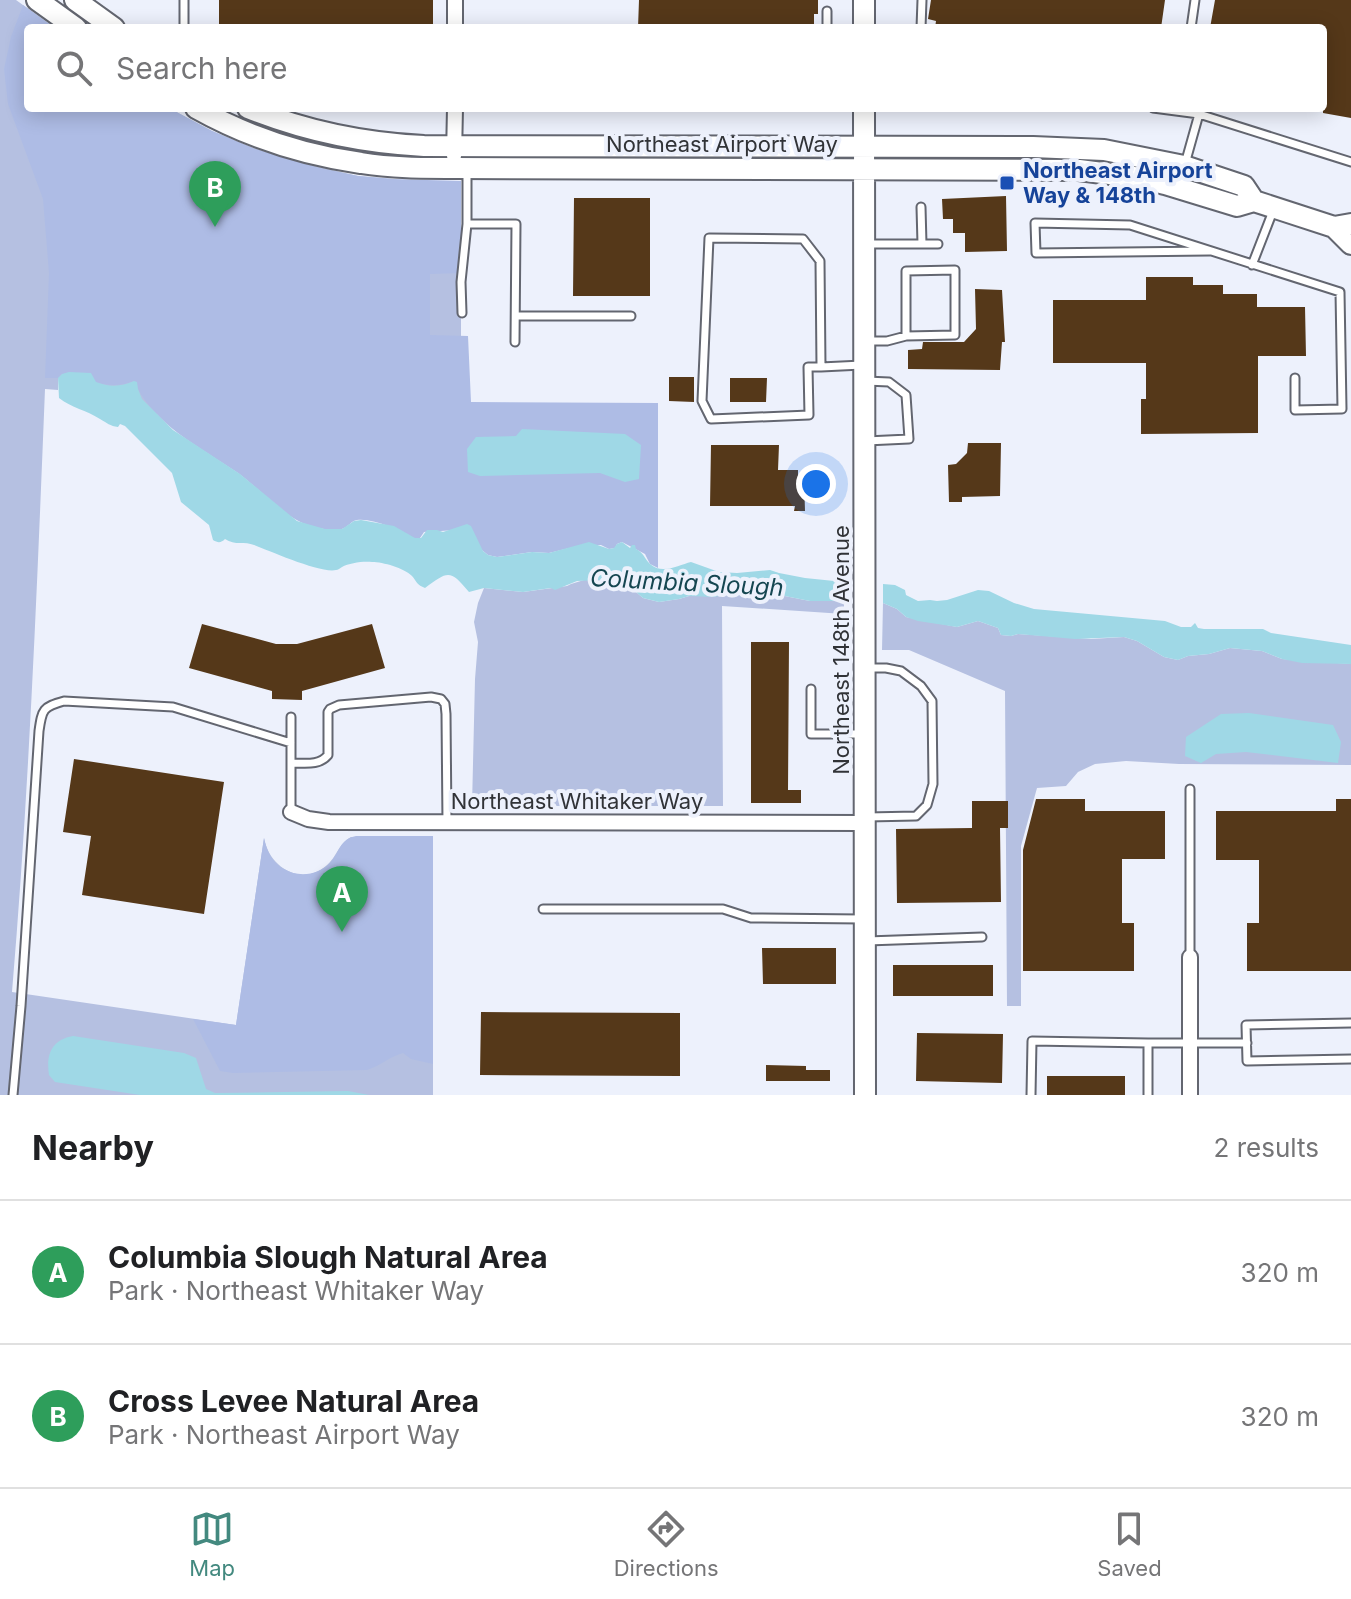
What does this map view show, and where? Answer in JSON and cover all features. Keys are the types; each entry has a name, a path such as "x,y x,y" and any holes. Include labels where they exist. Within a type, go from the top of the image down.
{"main road":[{"path":"37,0 70,24"},
{"path":"75,0 108,24"},
{"path":"864,0 864,24"},
{"name":"Northeast Airport Way","path":"203,112 265,139 363,164 461,168 1079,170 1141,178 1237,206 1254,201 1342,225 1351,244"},
{"name":"Northeast Airport Way","path":"258,112 341,137 397,144 1069,148 1129,154 1184,166 1244,186 1254,201"},
{"name":"Northeast 148th Avenue","path":"864,112 865,1095"}],"street":[{"path":"455,0 455,24"},
{"path":"456,112 461,168"},
{"name":"Northeast Whitaker Way","path":"291,812 308,819 329,822 864,820"},
{"path":"1190,957 1190,1095"}],"lane":[{"path":"184,0 184,24"},
{"path":"921,24 922,0"},
{"path":"1192,24 1195,0"},
{"path":"827,11 827,24"},
{"path":"1184,166 1197,112"},
{"path":"1200,112 1351,162"},
{"path":"461,168 467,224 461,282 462,313"},
{"path":"921,207 922,244"},
{"path":"1252,265 1274,207"},
{"path":"1209,251 1036,253 1035,223 1130,225 1340,292 1342,409 1295,410 1295,378"},
{"path":"467,224 516,224 515,342"},
{"path":"821,367 820,261 803,239 709,238 702,401 711,419 809,415 808,367 864,373 889,382 906,395 909,439 865,441"},
{"path":"864,244 938,244"},
{"path":"864,341 955,335 955,270 906,271 906,336"},
{"path":"516,316 631,316"},
{"path":"864,820 916,816 927,805 933,784 932,701 921,686 901,671 865,668"},
{"path":"811,689 811,734 865,734"},
{"path":"291,763 325,759 328,755 328,712 339,705 431,697 441,699 446,714 447,822"},
{"path":"13,1095 39,731 41,714 47,706 64,701 173,707 291,743"},
{"path":"291,717 291,812"},
{"path":"1190,789 1190,957"},
{"path":"543,909 723,909 751,918 865,919"},
{"path":"865,941 982,937"},
{"path":"1351,1023 1246,1025 1247,1061 1351,1059"},
{"path":"1031,1095 1032,1041 1247,1043"},
{"path":"1148,1043 1148,1095"}],"shaded area":[{"path":"0,0 16,0 49,24 24,24 24,112 176,112 212,131 285,159 358,176 393,179 431,273 461,273 461,524 58,378 58,390 45,389 28,766 12,992 236,1025 264,838 272,858 279,865 288,871 306,875 326,866 351,837 433,836 433,1095 0,1095"},
{"path":"23,5 49,24 24,24 24,112 176,112 253,148 319,168 358,176 461,181 461,273 430,274 430,335 468,336 471,402 658,403 658,568 650,564 645,554 622,542 609,549 601,545 582,545 549,553 497,557 488,555 456,529 424,532 415,539 387,526 364,520 355,521 339,530 317,528 294,519 238,473 165,423 142,397 134,381 109,385 67,374 45,378 49,273 43,199 8,104 4,69"},
{"path":"584,580 622,583 643,598 659,602 754,590 810,601 844,601 844,614 722,606 723,806 472,806 478,642 474,622 484,588 523,592 567,586"},
{"path":"883,603 906,617 957,627 978,621 998,628 1001,635 1091,639 1124,637 1164,657 1178,660 1230,648 1262,651 1282,659 1351,664 1351,765 1126,761 1095,764 1078,772 1066,786 1037,788 1021,846 1021,1006 1007,1006 1005,691 909,650 882,650"},
{"path":"356,836 433,836 433,1064 411,1059 403,1053 367,1070 220,1071 193,1019 236,1025 264,838 268,852 276,863 290,872 302,874 326,866 343,843"}],"water":[{"name":"Columbia Slough","path":"69,372 91,373 96,382 106,385 137,382 142,399 173,430 240,474 297,521 325,529 342,529 361,520 394,526 415,538 421,538 427,530 443,532 467,524 471,526 483,551 497,557 549,553 589,542 609,549 622,542 630,548 635,545 650,564 660,569 691,562 719,572 770,570 844,582 844,601 810,601 754,590 659,602 643,598 622,583 603,580 577,581 555,590 523,592 484,588 469,592 457,579 448,575 425,588 404,570 382,563 356,563 329,570 251,544 225,539 216,542 209,525 181,502 172,473 125,426 111,425 59,398 58,378"},
{"path":"522,429 625,434 641,445 639,479 625,482 600,473 480,476 468,472 467,449 476,437 516,436"},
{"path":"883,584 895,585 918,601 947,600 978,590 989,591 1034,609 1165,621 1181,627 1191,627 1195,623 1198,628 1204,629 1263,629 1271,633 1351,645 1351,664 1302,663 1262,651 1230,648 1178,660 1164,657 1124,637 1075,639 1011,636 1001,635 998,628 978,621 957,627 918,621 883,603"},
{"path":"1249,713 1333,725 1341,742 1338,763 1246,752 1216,754 1201,763 1185,756 1186,737 1221,714"},
{"path":"73,1036 184,1053 196,1058 206,1089 215,1093 348,1091 369,1095 140,1095 55,1082 49,1075 49,1055 60,1041"}],"building":[{"path":"219,0 433,0 433,24 219,24"},
{"path":"639,0 818,0 814,24 638,24"},
{"path":"931,0 1165,0 1162,24 936,24 936,21 928,19"},
{"path":"1215,0 1351,0 1351,118 1323,113 1327,112 1327,24 1211,24"},
{"path":"1006,196 1007,251 965,252 965,233 953,233 953,219 943,219 942,199"},
{"path":"574,198 650,198 650,296 573,296"},
{"path":"1146,277 1193,277 1193,285 1223,285 1223,294 1257,294 1257,307 1305,307 1306,356 1258,356 1258,433 1141,434 1141,399 1146,399 1146,363 1053,363 1053,300 1146,300"},
{"path":"975,289 1002,290 1005,342 1002,342 1000,370 908,369 908,350 922,349 923,342 964,342 976,329"},
{"path":"669,377 694,377 694,402 669,401"},
{"path":"730,378 767,378 766,402 730,402"},
{"path":"968,443 1001,443 1000,496 962,497 962,502 949,502 948,465 956,464 967,453"},
{"path":"711,445 779,445 778,470 798,470 798,478 804,478 805,511 794,511 795,506 710,506"},
{"path":"202,624 276,644 297,644 372,624 385,668 302,691 302,700 272,699 272,691 189,668"},
{"path":"751,642 789,642 788,790 801,790 801,803 751,803"},
{"path":"74,759 224,782 204,914 82,895 91,836 63,832"},
{"path":"1036,799 1085,799 1085,811 1165,811 1165,859 1122,859 1122,923 1134,923 1134,971 1023,971 1023,850"},
{"path":"1336,799 1351,799 1351,971 1247,971 1247,923 1259,923 1259,860 1216,860 1216,811 1336,811"},
{"path":"972,801 1008,801 1008,828 1000,828 1001,902 897,903 896,829 972,828"},
{"path":"762,948 836,948 836,984 763,984"},
{"path":"893,965 993,965 993,996 893,996"},
{"path":"481,1012 680,1013 680,1076 480,1075"},
{"path":"917,1033 1003,1034 1002,1083 916,1081"},
{"path":"766,1065 830,1070 830,1081 766,1081"},
{"path":"1047,1076 1125,1076 1125,1095 1047,1095"}],"place":[{"name":"Northeast Airport Way & 148th","path":"1007,183"},
{"name":"Cross Levee Natural Area","path":"215,227"},
{"name":"Columbia Slough Natural Area","path":"342,932"}]}
